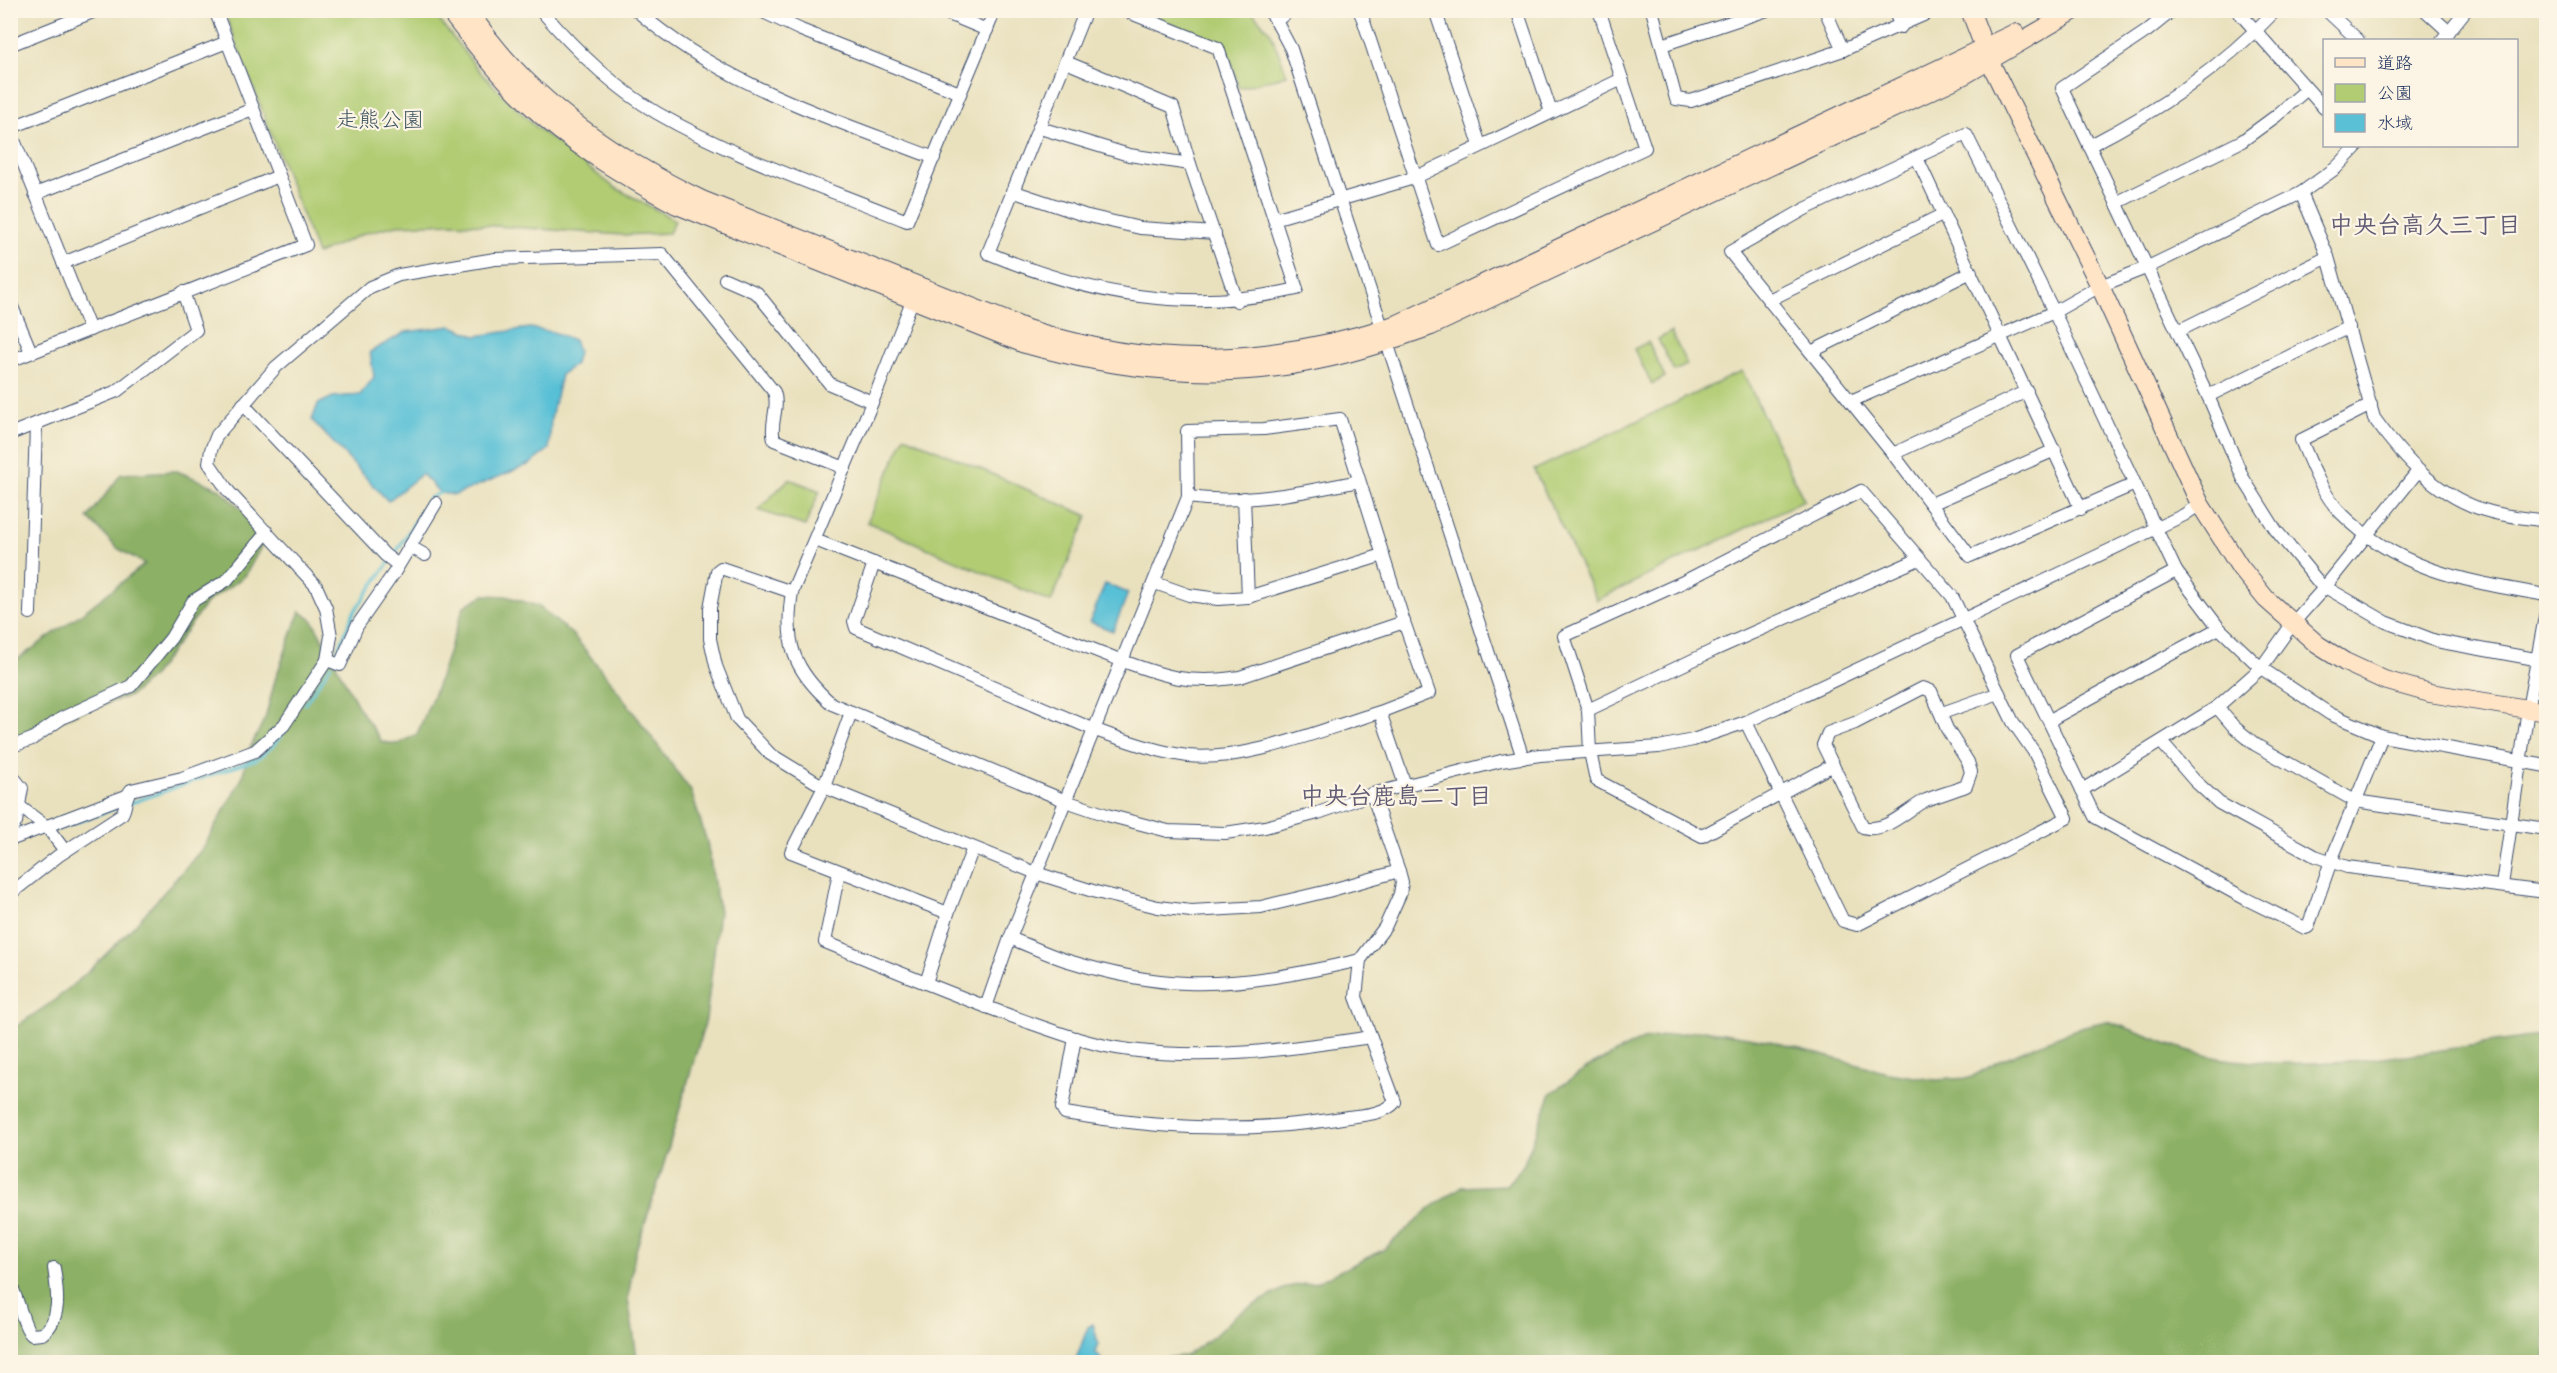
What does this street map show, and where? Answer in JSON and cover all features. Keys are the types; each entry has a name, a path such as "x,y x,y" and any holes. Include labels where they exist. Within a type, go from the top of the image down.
{"street":[{"path":"10,45 98,10"},
{"path":"10,361 306,245 215,10"},
{"path":"449,10 479,50 527,102 575,142 626,177 677,205 915,293"},
{"path":"468,10 513,66 577,125 619,155 664,182 1022,343 1074,357 1128,367 1216,372 1271,368 1317,361 1384,336 1431,326 1966,74 1986,53 2051,10"},
{"path":"542,10 573,48 612,82 656,112 734,151 907,221 995,10"},
{"path":"636,10 681,46 740,80 934,158"},
{"path":"759,10 801,30 960,93"},
{"path":"939,10 987,30"},
{"path":"1086,10 988,254 1033,272 1092,289 1150,298 1237,301 1297,290 1218,48 1150,15 1123,10"},
{"path":"1290,10 1272,16 1291,49 1523,758"},
{"path":"1359,10 1438,245 1645,148 1599,10"},
{"path":"1435,10 1480,145"},
{"path":"1517,10 1551,112"},
{"path":"1652,10 1676,99 1691,101 1843,50 1935,10"},
{"path":"1662,45 1767,10"},
{"path":"1825,10 1843,50"},
{"path":"1894,10 1900,27"},
{"path":"1970,10 1986,53 2100,286 2200,504 2240,567 2266,598 2293,623 2318,645 2344,662 2384,680 2430,693 2547,712"},
{"path":"1986,53 2075,10"},
{"path":"2174,10 2148,31 2062,88 2208,396 2243,478 2275,529 2320,584 2386,622 2436,641 2542,660"},
{"path":"2237,10 2306,90 2323,106"},
{"path":"2089,146 2139,120 2181,93 2223,61 2257,31 2276,10"},
{"path":"2326,10 2357,39"},
{"path":"2425,10 2446,36 2466,10"},
{"path":"90,330 10,129 227,42"},
{"path":"1066,62 1173,107 1237,301"},
{"path":"1274,219 1414,178 1622,79"},
{"path":"2116,203 2242,141 2306,90"},
{"path":"36,194 253,109"},
{"path":"1040,128 1129,155 1190,164"},
{"path":"2135,484 1970,556 1893,454 1730,252 1805,209 1966,134 2054,312 2176,571 2219,628 2261,668 2330,714 2382,736 2547,766"},
{"path":"1851,401 2054,312 2100,286 2146,268 2301,193 2337,168 2356,147"},
{"path":"1917,158 2081,509"},
{"path":"63,263 279,176"},
{"path":"1012,191 1084,214 1140,228 1215,233"},
{"path":"2301,193 2328,257 2374,418 2390,440 2418,471 2453,498 2490,512 2547,521"},
{"path":"1769,300 1944,214"},
{"path":"10,840 126,796 131,790 182,778 255,752 284,725 327,660 331,636 326,609 316,586 230,492 209,463 217,435 276,367 370,287 399,275 495,259 662,254 774,392 777,401 771,430 774,440 845,468"},
{"path":"2178,332 2328,257"},
{"path":"1811,352 1971,273"},
{"path":"725,279 757,293 830,384 872,402"},
{"path":"10,434 117,391 196,330 183,292"},
{"path":"915,293 845,468 792,592 789,614 790,639 798,665 812,686 832,704 1066,801 1168,831 1225,833 1265,827 1456,771 1523,758 1659,747 1694,740 1746,722 2184,515 2200,504"},
{"path":"10,303 31,352"},
{"path":"2208,396 2349,327"},
{"path":"1893,454 2027,390"},
{"path":"243,404 377,547 398,565"},
{"path":"2371,405 2301,440 2317,477 2339,512 2367,535 2403,559 2435,572 2547,596"},
{"path":"874,563 854,621 856,628 1095,730 1166,752 1212,757 1239,754 1380,712 1429,693 1404,622 1340,419 1264,429 1187,431 1188,497 1155,583 1120,660 1095,730 1010,938 986,1007"},
{"path":"30,613 36,425"},
{"path":"1931,504 2055,450"},
{"path":"2082,790 2162,743 2217,707 2261,668 2293,623 2325,587 2418,471"},
{"path":"1188,497 1212,500 1244,498 1310,491 1359,481"},
{"path":"1746,722 1781,793 1843,921 1857,924 2067,818 2034,752 2013,722 1952,596 1862,491 1681,583 1564,636 1588,711 1590,752 1596,780 1702,837 1781,793 1833,765"},
{"path":"1244,498 1248,597"},
{"path":"327,660 340,665 357,626 436,503"},
{"path":"10,747 32,739 62,718 130,686 171,638 193,601 227,580 267,532"},
{"path":"815,540 1165,676 1213,682 1240,677 1404,622"},
{"path":"409,546 425,555"},
{"path":"1155,583 1189,595 1218,599 1248,597 1383,555"},
{"path":"1588,711 1714,651 1919,559"},
{"path":"792,592 721,568 717,571 710,609 710,639 716,666 737,718 770,754 824,787 1036,873 1096,892 1158,907 1191,911 1261,907 1398,871"},
{"path":"2176,571 2017,655 2095,817 2246,899 2305,928 2308,927 2331,861 2382,736"},
{"path":"2502,885 2522,762 2528,709 2542,660 2547,610"},
{"path":"2050,720 2219,628"},
{"path":"1923,688 1930,691 1942,713 1947,729 1968,762 1971,772 1966,786 1925,801 1882,827 1871,829 1863,827 1833,765 1823,745 1828,733 1855,723 1923,688"},
{"path":"1942,713 1999,693"},
{"path":"2217,707 2234,727 2256,745 2355,801 2547,829"},
{"path":"851,712 824,787 791,852 948,913"},
{"path":"1380,712 1405,785"},
{"path":"2162,743 2194,780 2218,803 2315,856 2347,867 2547,891"},
{"path":"10,773 22,788 16,822 10,832"},
{"path":"1075,1038 1062,1108 1065,1113 1121,1123 1184,1128 1254,1129 1319,1122 1377,1112 1391,1106 1395,1101 1356,997 1360,960 1385,927 1400,894 1402,882 1372,794"},
{"path":"10,894 65,851 122,814 125,810 126,796"},
{"path":"19,806 47,827 65,851"},
{"path":"926,983 948,913 973,848"},
{"path":"839,872 825,942 986,1007 1075,1038 1129,1050 1226,1055 1267,1052 1371,1037"},
{"path":"1010,938 1064,960 1107,971 1188,983 1220,982 1308,972 1360,960"},
{"path":"10,1283 18,1298 27,1332 32,1335 42,1334 48,1328 57,1308 54,1268"}],"green space":[{"path":"1154,10 1251,11 1271,33 1287,75 1239,88 1228,53 1221,43 1156,18"},
{"name":"走熊公園","path":"224,11 432,11 481,73 537,128 614,187 675,220 669,233 622,235 455,223 397,225 365,233 317,254"},
{"path":"1671,332 1687,365 1674,371 1658,339"},
{"path":"1648,342 1665,377 1652,384 1634,349"},
{"path":"1742,371 1804,500 1597,600 1534,470"},
{"path":"905,436 1088,516 1051,602 867,522"},
{"path":"177,471 220,489 268,534 245,576 207,602 154,675 130,696 80,712 11,743 11,664 145,564 117,548 88,518 121,474"},
{"path":"789,479 820,491 805,526 758,510"},
{"path":"484,595 506,596 538,606 573,635 612,683 691,791 707,842 719,911 706,1019 660,1177 635,1253 628,1299 637,1357 648,1362 11,1362 11,1030 55,1000 90,970 134,926 203,848 242,778 249,750 266,716 275,680 300,611 313,621 359,708 382,742 398,744 417,734 437,686 464,606"},
{"path":"2107,1021 2201,1054 2233,1060 2273,1063 2312,1063 2391,1057 2546,1035 2546,1362 1047,1362 1125,1361 1185,1356 1214,1336 1237,1314 1287,1287 1317,1282 1383,1250 1432,1207 1461,1187 1506,1185 1523,1166 1551,1093 1592,1065 1643,1039 1704,1030 1767,1040 1888,1073 1935,1080 1970,1078 1999,1061 2046,1041 2084,1026"}],"water":[{"path":"452,326 476,336 530,328 553,332 574,340 578,352 575,364 561,375 551,418 549,449 530,464 455,495 440,493 422,474 388,501 312,420 318,404 333,397 360,395 374,377 370,352 406,332"},
{"path":"1105,584 1128,593 1113,631 1090,622"},
{"path":"1093,1324 1098,1343 1095,1353 1105,1362 1075,1362 1088,1327"}],"waterway":[{"path":"394,556 429,498 440,493"},
{"path":"334,659 354,612 390,561"},
{"path":"305,704 331,665"},
{"path":"128,804 257,759 272,747 283,733"},
{"path":"54,830 122,806"}],"district":[{"name":"中央台高久三丁目","path":"2425,225"},
{"name":"中央台鹿島二丁目","path":"1396,796"}]}
